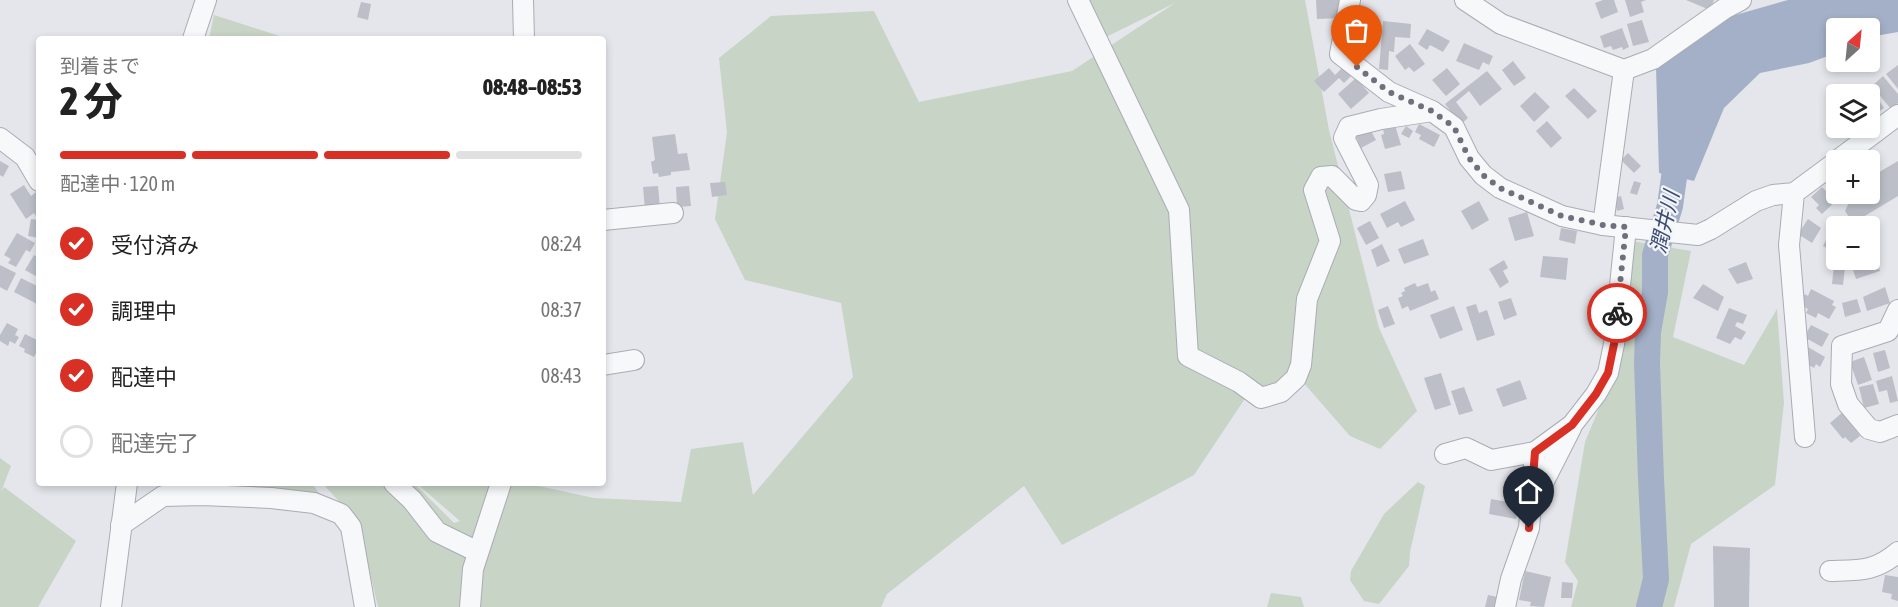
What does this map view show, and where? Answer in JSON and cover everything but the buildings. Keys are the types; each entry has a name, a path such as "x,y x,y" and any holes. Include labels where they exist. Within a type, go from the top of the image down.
{"street":[{"path":"194,36 206,0"},
{"path":"524,0 524,36"},
{"path":"1078,0 1179,210 1188,356 1239,382 1261,398 1281,392 1296,378 1301,365 1307,298 1330,241 1314,190 1321,177 1332,176 1356,200 1361,201 1366,195 1368,185 1344,138 1349,127 1432,111"},
{"path":"1350,0 1340,54 1389,92 1432,111 1454,127 1469,158 1483,175 1500,188 1562,216 1603,225 1698,235 1756,201 1773,195 1794,193 1826,169"},
{"path":"1465,0 1501,24 1624,70 1653,59 1724,9 1741,0"},
{"path":"1603,225 1624,70"},
{"path":"1852,150 1898,115"},
{"path":"0,138 26,157 36,175"},
{"path":"1794,193 1789,245 1805,437"},
{"path":"606,220 673,213"},
{"path":"1535,550 1542,485 1572,425 1596,394 1608,373 1614,344 1626,227"},
{"path":"1898,310 1888,331 1842,346 1841,384 1848,404 1869,429 1880,432 1898,425"},
{"path":"606,365 634,360"},
{"path":"1445,454 1466,448 1491,460 1535,452 1572,425"},
{"path":"1505,607 1511,579 1529,528 1535,452"},
{"path":"111,607 127,486"},
{"path":"397,486 412,500 437,532 478,552"},
{"path":"470,607 473,569 500,486"},
{"path":"121,525 162,496 271,498 314,503 341,514 351,527 365,607"},
{"path":"1830,571 1860,570 1884,564 1898,552"}],"green space":[{"path":"1087,0 1305,0 1329,130 1379,328 1417,411 1380,449 1350,436 1302,381 1244,400 1194,475 1062,545 1024,486 887,594 881,607 378,607 358,522 325,486 417,486 454,523 460,521 419,486 497,486 493,506 510,486 539,486 594,498 681,502 691,449 743,442 753,495 853,377 841,303 745,280 715,219 727,132 719,58 771,16 874,11 919,102 1072,71 1175,3 1106,37"},
{"path":"214,15 280,36 210,36"},
{"path":"1632,241 1691,251 1673,337 1744,365 1777,309 1784,403 1775,485 1691,544 1674,607 1571,607 1578,581 1565,562 1585,442 1602,401"},
{"path":"0,458 11,466 1,492 4,487 76,541 38,607 0,607"},
{"path":"1418,482 1425,486 1409,566 1379,604 1364,601 1350,580 1351,571 1384,514"},
{"path":"215,486 314,486 323,499 216,489"},
{"path":"1271,593 1301,597 1304,607 1267,607"}],"water":[{"path":"1788,0 1898,0 1898,32 1880,35 1880,18 1826,18 1826,57 1809,63 1760,73 1724,108 1694,181 1659,173 1656,67 1732,16"}],"waterway":[{"name":"潤井川","path":"1649,607 1656,579 1647,363 1648,332 1655,292 1655,255 1670,206 1679,142"}],"way so far":[{"path":"1357,67 1389,92 1432,111 1454,127 1469,158 1483,175 1500,188 1562,216 1603,225 1626,227 1617,313"}],"route":[{"path":"1529,528 1535,452 1572,425 1596,394 1608,373 1617,313"}]}
